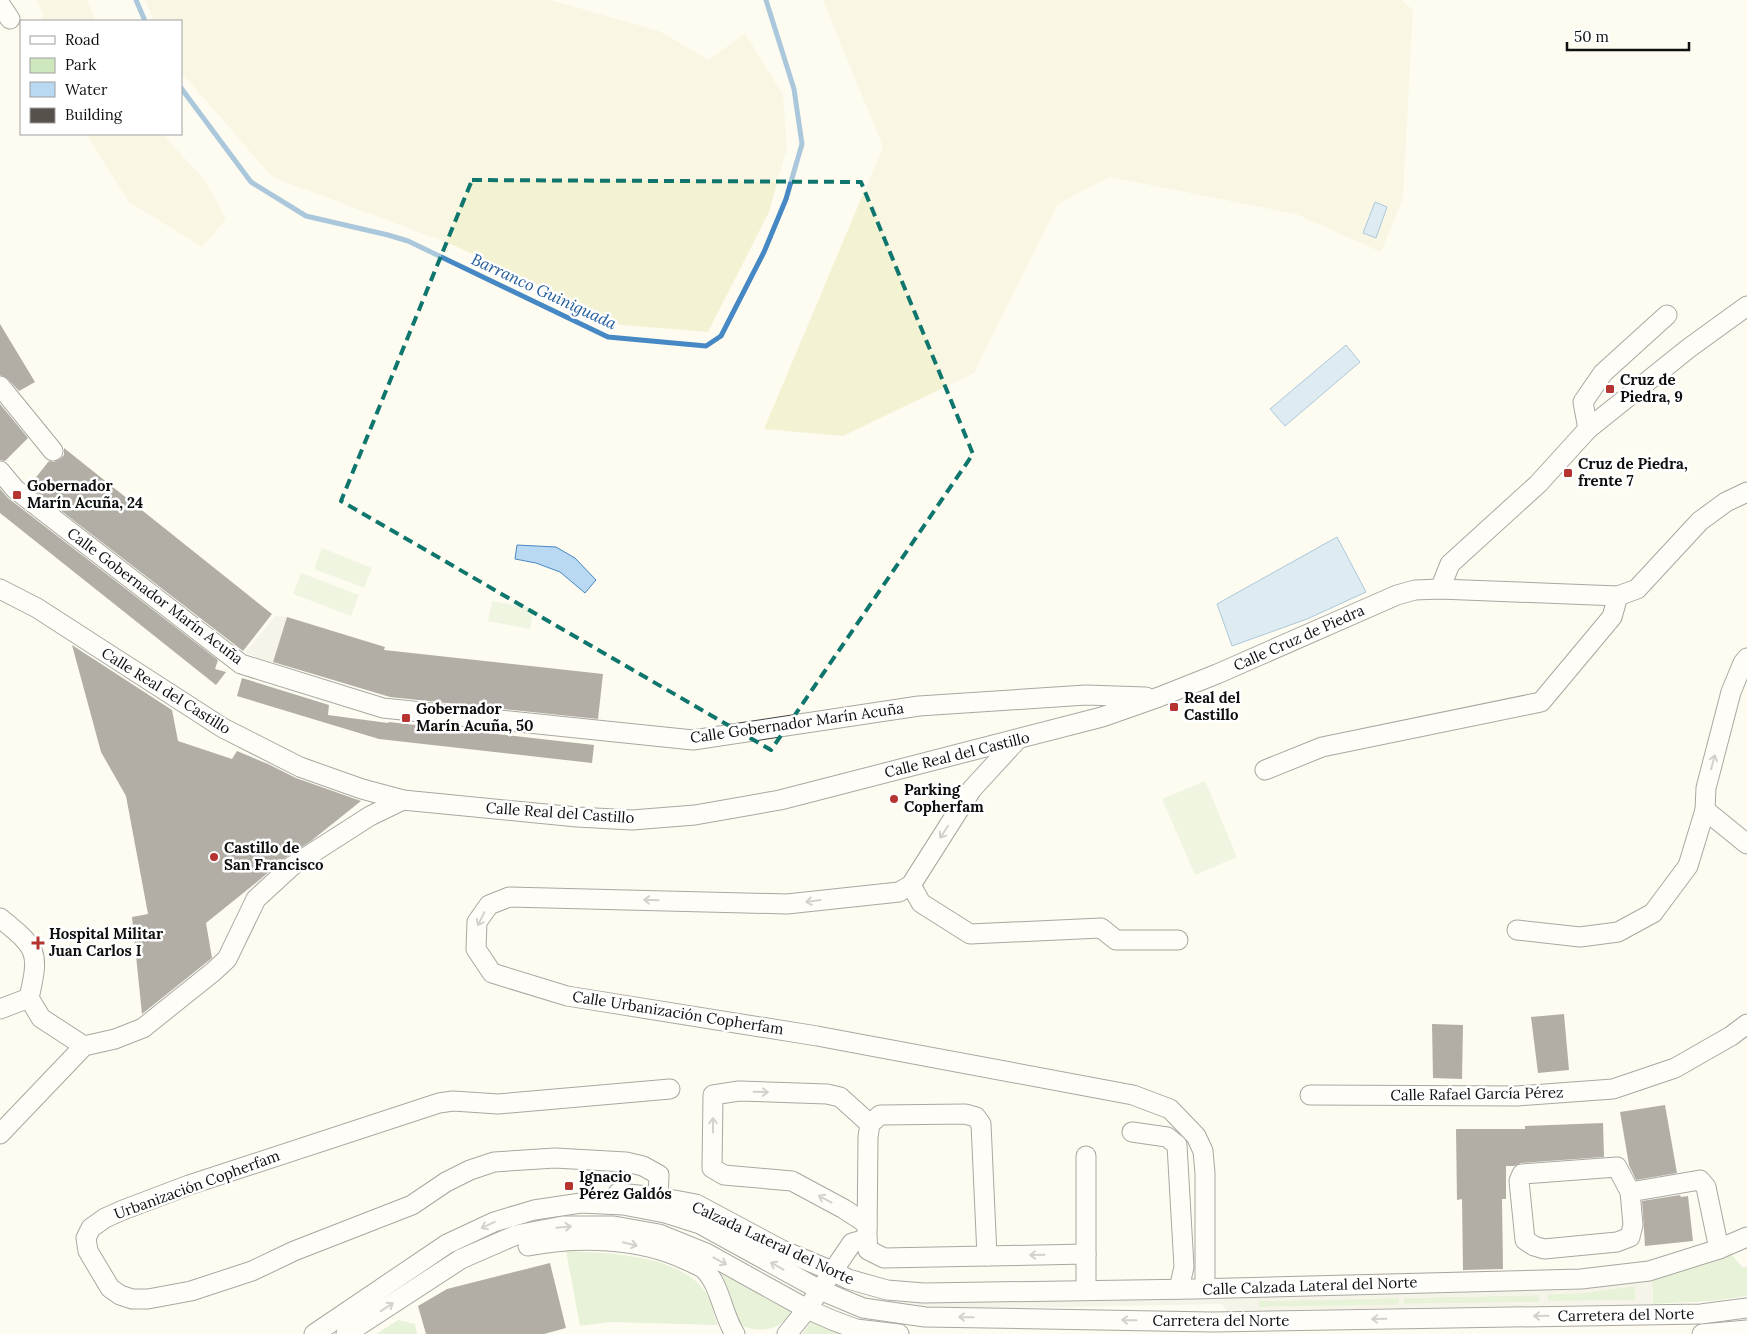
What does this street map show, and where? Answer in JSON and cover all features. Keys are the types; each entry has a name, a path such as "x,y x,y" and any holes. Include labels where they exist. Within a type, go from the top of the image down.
{"street":[{"path":"1440,589 1450,564 1538,484 1588,429 1689,348 1747,306"},
{"path":"1588,429 1583,402 1603,373 1667,315"},
{"path":"0,386 53,451"},
{"name":"Calle Gobernador Marín Acuña","path":"0,471 15,489 241,664 383,708 693,740 919,706 1086,695 1159,697"},
{"path":"1265,770 1322,747 1541,702 1612,617 1618,596 1637,589 1700,520 1726,502 1747,492"},
{"name":"Calle Real del Castillo","path":"0,589 37,608 223,728 300,767 362,789 403,800 596,818 632,820 695,815 780,800 1102,717 1159,697"},
{"name":"Calle Cruz de Piedra","path":"1159,697 1226,670 1397,595 1416,590 1440,589 1618,596"},
{"path":"1517,930 1580,937 1618,932 1653,914 1688,866 1705,810 1706,788 1731,692 1747,658"},
{"path":"1017,740 972,790 911,885 920,902 970,934 1101,928 1116,940 1178,940"},
{"path":"0,1134 84,1046 115,1039 143,1028 213,972 227,959 256,899 292,866 370,816 403,800"},
{"path":"1705,810 1747,844"},
{"name":"Calle Urbanización Copherfam","path":"911,885 899,892 787,904 509,896 489,905 477,922 476,948 492,973 567,996 817,1036 1066,1082 1133,1095 1170,1109 1196,1136 1203,1151 1205,1173 1205,1288"},
{"path":"0,918 25,938 34,952 34,975 29,998 41,1018 84,1046"},
{"path":"0,1009 29,998"},
{"name":"Calle Rafael García Pérez","path":"1310,1095 1517,1096 1613,1089 1675,1068 1731,1036 1747,1024"},
{"name":"Urbanización Copherfam","path":"658,1197 659,1175 643,1166 626,1162 555,1158 494,1162 470,1170 446,1182 412,1205 294,1251 252,1271 192,1291 148,1299 132,1299 120,1295 110,1288 88,1251 86,1238 91,1228 123,1210 190,1185 438,1103 453,1101 498,1104 670,1089"},
{"path":"867,1231 844,1209 792,1181 724,1175 712,1168 713,1095 739,1091 827,1094 840,1097 870,1124"},
{"path":"987,1256 981,1124 976,1117 965,1114 880,1115 870,1124 868,1137 868,1250 884,1258 987,1256 1086,1254"},
{"path":"1132,1132 1167,1137 1177,1145 1184,1267 1179,1289"},
{"path":"1086,1156 1086,1290"},
{"path":"1617,1167 1630,1192 1632,1225 1630,1236 1617,1242 1544,1249 1534,1246 1525,1240 1519,1181 1522,1174 1617,1167"},
{"path":"1630,1192 1700,1180 1706,1187 1719,1249"},
{"name":"Calzada Lateral del Norte","path":"534,1210 558,1194 616,1192 696,1204 782,1250 867,1286"},
{"name":"Carretera del Norte","path":"534,1210 581,1203 623,1205 665,1213 700,1224 820,1290 863,1308 924,1317 1212,1322 1701,1314 1747,1308"},
{"path":"314,1334 447,1244 494,1222 534,1210"},
{"path":"346,1334 461,1259 516,1235 563,1226 614,1226 659,1234 706,1254 807,1309 856,1329 899,1334"},
{"path":"787,1334 807,1309 852,1243 867,1231"},
{"name":"Calle Calzada Lateral del Norte","path":"867,1286 886,1290 924,1293 1581,1279 1649,1271 1719,1249 1747,1237"},
{"path":"461,1259 558,1241 614,1240 674,1254 703,1268 717,1288 726,1317 736,1334"},
{"name":"Carretera del Norte","path":"1702,1334 1747,1330"}],"highlighted area":[{"path":"472,180 861,182 973,454 771,750 341,501"}],"green space":[{"path":"37,0 87,0 96,20 43,20"},
{"path":"145,0 551,0 659,31 709,60 745,33 783,95 787,148 769,212 708,332 621,325 453,245 272,177 182,73 182,20 154,20"},
{"path":"823,0 1402,0 1413,10 1403,198 1381,252 1296,214 1110,177 1058,204 974,373 843,436 764,429 883,147"},
{"path":"87,135 163,135 204,179 226,219 202,247 129,202"},
{"path":"322,548 372,568 364,588 314,569"},
{"path":"301,573 359,595 351,616 293,594"},
{"path":"492,601 534,609 530,629 488,621"},
{"path":"1205,781 1237,857 1195,875 1162,799"},
{"path":"566,1251 644,1258 682,1272 697,1282 708,1296 718,1325 609,1322 580,1326"},
{"path":"1731,1254 1743,1268 1747,1266 1747,1296 1712,1301 1653,1304 1652,1278"},
{"path":"720,1273 793,1311 782,1323 768,1329 754,1329 739,1324"},
{"path":"1635,1286 1635,1300 1548,1302 1548,1294 1580,1293"},
{"path":"1539,1295 1539,1302 1404,1304 1404,1298"},
{"path":"1399,1298 1399,1305 1259,1307 1259,1301"},
{"path":"398,1320 415,1324 417,1334 376,1334"},
{"path":"811,1321 846,1334 802,1334"}],"shaded area":[{"path":"275,616 287,617 273,662 245,653"},
{"path":"1652,1278 1653,1304 1227,1311 1222,1304 958,1309 923,1308 868,1301 851,1292 886,1301 914,1303 916,1301 932,1301 935,1303 1064,1300 1074,1298 1076,1300 1565,1290","holes":["1635,1286 1635,1300 1548,1301 1548,1294 1580,1293","1539,1295 1539,1302 1404,1304 1404,1298","1399,1298 1398,1305 1259,1307 1259,1301"]}],"water":[{"path":"1375,202 1387,207 1376,238 1363,233"},
{"path":"1346,345 1360,362 1285,426 1270,409"},
{"path":"1337,537 1366,592 1307,619 1232,646 1217,604"},
{"path":"517,545 556,547 575,558 596,580 585,593 560,572 536,563 515,559"}],"building":[{"path":"0,324 35,382 19,391 8,379 0,375"},
{"path":"0,404 28,438 5,461 0,460"},
{"path":"64,448 272,614 243,651 29,486 49,461 54,462 64,455"},
{"path":"0,489 8,498 218,660 215,669 226,672 216,685 0,513"},
{"path":"287,617 385,647 384,650 603,674 598,719 390,697 273,662"},
{"name":"Castillo de San Francisco","path":"72,645 172,710 178,741 232,759 237,751 296,778 361,801 311,841 285,858 206,923 212,958 142,1014 132,917 148,914 126,796 101,752"},
{"path":"242,678 329,705 328,715 594,745 592,763 379,739 237,696"},
{"path":"1564,1014 1569,1070 1538,1073 1531,1017"},
{"path":"1432,1024 1463,1025 1462,1079 1433,1078"},
{"path":"1665,1105 1677,1173 1636,1180 1629,1165 1620,1112"},
{"path":"1603,1123 1604,1157 1521,1163 1514,1166 1506,1166 1506,1199 1502,1199 1503,1269 1463,1270 1462,1199 1457,1200 1456,1129 1525,1129 1525,1126"},
{"path":"1680,1195 1681,1197 1688,1196 1693,1241 1645,1246 1642,1201"},
{"path":"550,1263 566,1328 544,1334 426,1334 418,1306 447,1289"}],"waterway":[{"name":"Barranco Guiniguada","path":"136,0 145,20"},
{"name":"Barranco Guiniguada","path":"182,89 251,182 306,216 408,241 608,337 706,346 721,336 764,252 786,199 802,144 794,89 766,0"}],"place":[{"name":"Cruz de Piedra, 9","path":"1610,389"},
{"name":"Cruz de Piedra, frente 7","path":"1568,473"},
{"name":"Gobernador Marín Acuña, 24","path":"17,495"},
{"name":"Real del Castillo","path":"1174,707"},
{"name":"Gobernador Marín Acuña, 50","path":"406,718"},
{"name":"Parking Copherfam","path":"894,799"},
{"name":"Castillo de San Francisco","path":"214,857"},
{"name":"Hospital Militar Juan Carlos I","path":"38,943"},
{"name":"Ignacio Pérez Galdós","path":"569,1186"}]}
